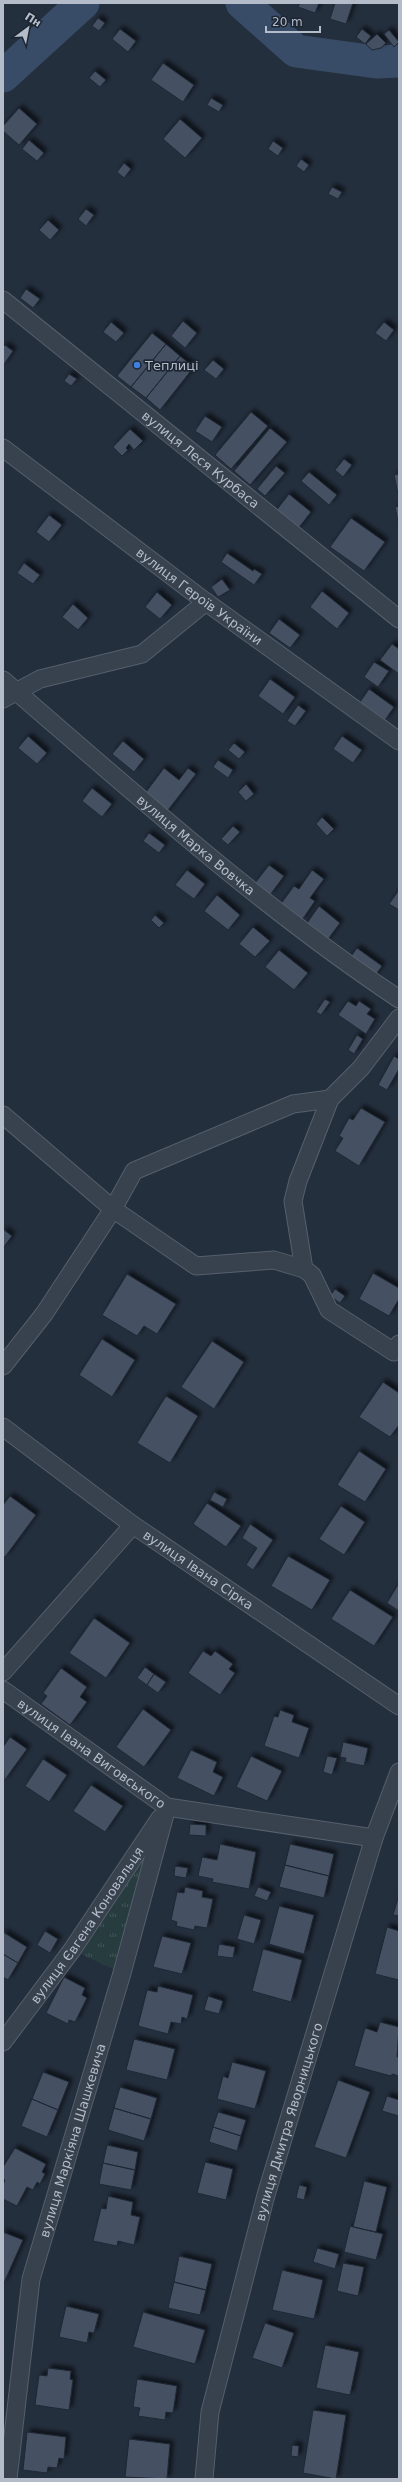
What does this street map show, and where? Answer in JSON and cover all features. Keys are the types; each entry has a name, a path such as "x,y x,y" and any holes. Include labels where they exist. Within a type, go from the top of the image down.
{"street":[{"name":"вулиця Леся Курбаса","path":"3,300 399,619"},
{"name":"вулиця Героїв України","path":"3,448 206,602 399,741"},
{"path":"7,689 40,679 142,654 206,602"},
{"name":"вулиця Марка Вовчка","path":"7,689 328,951 399,999"},
{"path":"304,1269 293,1201 298,1181 330,1099 361,1068 399,1018"},
{"path":"3,1366 44,1314 114,1209 134,1171 293,1104 330,1099"},
{"path":"3,1115 114,1209 196,1266 274,1260 304,1269 312,1275 329,1310 397,1348"},
{"name":"вулиця Івана Сірка","path":"3,1427 133,1525 399,1706"},
{"path":"3,1672 133,1525"},
{"name":"вулиця Івана Виговського","path":"3,1690 167,1807 374,1838"},
{"name":"вулиця Дмитра Яворницького","path":"204,2479 210,2412 266,2195 374,1838 399,1772"},
{"name":"вулиця Євгена Коновальця","path":"3,2042 72,1950 167,1807"},
{"name":"вулиця Маркіяна Шашкевича","path":"8,2479 31,2279 122,1973 167,1807"}],"green space":[{"path":"167,1807 122,1973 72,1950"}],"building":[{"path":"300,3 319,3 315,13 298,7"},
{"path":"335,3 353,3 346,24 330,19"},
{"path":"98,18 105,23 99,31 92,26"},
{"path":"120,29 136,41 128,52 112,39"},
{"path":"362,29 371,36 365,44 356,37"},
{"path":"389,30 399,42 394,47 384,34"},
{"path":"377,34 386,43 381,48 372,50 366,44"},
{"path":"163,63 194,85 183,102 151,80"},
{"path":"95,71 106,80 100,87 89,78"},
{"path":"211,98 223,105 219,112 207,105"},
{"path":"19,108 37,124 19,145 3,131 3,126"},
{"path":"180,119 202,138 185,158 163,139"},
{"path":"29,140 44,153 37,161 22,149"},
{"path":"273,141 283,148 278,156 268,149"},
{"path":"301,159 309,165 304,172 296,166"},
{"path":"124,163 131,169 124,178 117,172"},
{"path":"332,187 342,192 338,199 328,194"},
{"path":"86,209 94,215 86,226 78,219"},
{"path":"48,220 59,230 50,240 39,230"},
{"path":"26,289 40,299 33,308 20,298"},
{"path":"183,321 197,333 185,348 171,336"},
{"path":"111,322 124,333 116,342 103,332"},
{"path":"384,322 394,330 386,341 375,333"},
{"path":"152,333 166,344 131,387 117,376"},
{"path":"166,344 180,356 146,398 131,387"},
{"path":"5,345 13,351 3,366 3,347"},
{"path":"180,356 194,367 160,410 146,398"},
{"path":"213,360 224,369 216,379 204,370"},
{"path":"69,374 77,379 71,386 64,381"},
{"path":"251,412 268,426 231,469 215,455"},
{"path":"205,416 222,427 212,442 195,431"},
{"path":"270,428 287,442 250,485 234,471"},
{"path":"130,429 143,441 134,450 129,444 126,448 128,450 122,456 113,447"},
{"path":"344,459 352,465 343,477 335,470"},
{"path":"276,466 285,473 265,496 257,489"},
{"path":"309,472 337,495 329,505 301,481"},
{"path":"399,474 399,498 394,475"},
{"path":"289,494 311,512 297,530 275,512"},
{"path":"399,506 399,525 395,507"},
{"path":"49,515 62,525 49,542 36,532"},
{"path":"351,518 385,542 364,571 330,547"},
{"path":"227,553 253,571 254,569 262,574 254,585 221,562"},
{"path":"24,563 40,575 33,584 17,573"},
{"path":"222,579 230,590 218,597 211,587"},
{"path":"322,591 349,613 337,629 310,607"},
{"path":"157,592 172,605 160,619 145,607"},
{"path":"73,604 88,618 78,630 62,617"},
{"path":"279,619 300,635 290,648 269,633"},
{"path":"392,644 399,649 399,674 380,660"},
{"path":"374,662 389,671 378,687 364,677"},
{"path":"270,679 295,697 283,714 258,696"},
{"path":"369,689 394,707 385,720 360,702"},
{"path":"298,705 306,711 295,726 287,721"},
{"path":"28,736 47,753 37,764 18,748"},
{"path":"342,736 362,750 353,763 333,749"},
{"path":"123,741 144,759 134,772 112,754"},
{"path":"234,743 245,752 239,759 228,750"},
{"path":"218,760 233,770 228,778 213,767"},
{"path":"164,768 179,780 188,768 196,774 165,814 143,796"},
{"path":"246,784 254,794 246,801 238,792"},
{"path":"92,788 112,804 102,817 82,801"},
{"path":"322,817 334,829 327,836 316,824"},
{"path":"233,826 240,832 228,845 221,839"},
{"path":"149,833 165,845 159,853 143,841"},
{"path":"269,865 284,876 270,895 255,883"},
{"path":"187,870 205,884 194,899 175,885"},
{"path":"312,870 324,879 310,898 315,901 302,920 280,905 294,886 299,889"},
{"path":"399,890 399,910 389,904"},
{"path":"217,895 240,915 228,930 204,911"},
{"path":"319,906 340,923 326,942 305,926"},
{"path":"155,915 164,923 159,928 151,920"},
{"path":"253,927 270,941 255,957 239,944"},
{"path":"357,948 382,966 372,980 347,962"},
{"path":"279,950 308,973 294,990 265,967"},
{"path":"325,999 330,1002 321,1015 316,1012"},
{"path":"348,1001 356,1006 359,1001 371,1009 367,1014 375,1019 366,1034 338,1015"},
{"path":"357,1035 363,1039 354,1054 348,1050"},
{"path":"394,1056 399,1059 399,1069 387,1090 378,1085"},
{"path":"361,1108 385,1122 359,1166 335,1151 343,1138 339,1136 349,1118 353,1120"},
{"path":"3,1229 12,1236 3,1248"},
{"path":"373,1273 399,1288 399,1299 389,1316 359,1299"},
{"path":"127,1274 176,1304 157,1334 144,1326 137,1336 102,1315"},
{"path":"335,1289 345,1296 340,1303 330,1296"},
{"path":"102,1339 135,1360 112,1397 79,1375"},
{"path":"212,1341 244,1362 214,1409 181,1387"},
{"path":"383,1382 399,1393 399,1425 390,1437 359,1417"},
{"path":"166,1396 198,1416 170,1463 137,1443"},
{"path":"359,1451 386,1469 365,1502 337,1485"},
{"path":"214,1492 227,1499 223,1507 210,1500"},
{"path":"10,1496 36,1515 5,1557 3,1556 3,1505"},
{"path":"207,1503 241,1526 226,1547 193,1524"},
{"path":"341,1506 365,1522 344,1555 319,1539"},
{"path":"250,1524 273,1540 253,1570 246,1565 257,1548 242,1538"},
{"path":"288,1556 330,1580 312,1610 271,1586"},
{"path":"399,1583 399,1611 387,1603"},
{"path":"350,1590 393,1617 374,1646 331,1619"},
{"path":"94,1618 130,1643 106,1678 69,1653"},
{"path":"203,1651 211,1656 215,1651 233,1664 229,1669 235,1673 220,1695 188,1673"},
{"path":"145,1667 154,1674 147,1685 137,1678"},
{"path":"61,1668 87,1687 80,1697 87,1702 70,1725 41,1704 47,1696 43,1693"},
{"path":"154,1674 166,1682 158,1693 147,1685"},
{"path":"143,1709 171,1730 144,1767 116,1747"},
{"path":"280,1710 294,1715 292,1722 309,1728 299,1758 264,1746 274,1716 278,1717"},
{"path":"10,1737 27,1749 4,1781 3,1747"},
{"path":"343,1742 368,1748 364,1766 345,1762 346,1758 340,1757"},
{"path":"191,1750 217,1762 213,1772 223,1777 214,1796 177,1778"},
{"path":"251,1756 282,1771 267,1801 236,1787"},
{"path":"327,1756 337,1758 332,1775 323,1772"},
{"path":"43,1759 67,1775 49,1802 25,1786"},
{"path":"91,1785 123,1806 105,1832 73,1811"},
{"path":"190,1824 206,1825 206,1836 189,1835"},
{"path":"220,1844 256,1852 249,1889 212,1882 213,1879 198,1876 202,1857 217,1860"},
{"path":"290,1844 334,1854 329,1876 285,1865"},
{"path":"285,1865 329,1876 324,1898 279,1887"},
{"path":"175,1866 188,1868 186,1878 174,1876"},
{"path":"185,1887 203,1891 202,1897 213,1899 207,1928 195,1926 194,1930 176,1926 177,1922 171,1920 177,1892 184,1893"},
{"path":"258,1887 271,1892 267,1901 254,1896"},
{"path":"399,1895 399,1916 393,1915"},
{"path":"279,1906 314,1915 304,1954 269,1944"},
{"path":"244,1915 261,1920 254,1944 237,1939"},
{"path":"387,1927 399,1931 399,1980 375,1974"},
{"path":"45,1931 58,1939 50,1953 37,1945"},
{"path":"3,1932 27,1947 18,1963 3,1954"},
{"path":"162,1936 191,1943 182,1974 153,1967"},
{"path":"219,1944 235,1947 233,1958 217,1956"},
{"path":"263,1949 302,1960 291,2002 252,1991"},
{"path":"3,1954 18,1963 8,1980 3,1977"},
{"path":"64,1977 85,1988 82,1995 87,1998 75,2022 69,2020 68,2024 46,2013"},
{"path":"158,1986 193,1995 187,2019 182,2017 181,2024 171,2022 168,2034 138,2026 147,1990 157,1992"},
{"path":"208,1996 223,2001 219,2014 204,2010"},
{"path":"380,2022 399,2027 397,2057 399,2057 399,2076 392,2074 391,2076 354,2066 365,2028 377,2032"},
{"path":"134,2039 175,2049 167,2080 126,2070"},
{"path":"232,2062 266,2071 255,2109 217,2099 223,2076 228,2078"},
{"path":"43,2072 69,2082 58,2110 32,2099"},
{"path":"338,2080 370,2092 346,2158 314,2147"},
{"path":"120,2087 157,2098 151,2119 114,2108"},
{"path":"387,2096 399,2100 399,2116 382,2111"},
{"path":"32,2099 58,2110 47,2137 21,2126"},
{"path":"114,2108 151,2119 144,2141 108,2130"},
{"path":"218,2112 246,2120 241,2136 213,2127"},
{"path":"213,2127 241,2136 237,2151 209,2142"},
{"path":"107,2145 138,2152 135,2170 103,2163"},
{"path":"15,2148 46,2164 42,2172 45,2174 40,2184 37,2182 33,2190 27,2187 17,2206 3,2199 3,2185 5,2180 3,2179 3,2167"},
{"path":"205,2162 233,2169 226,2200 197,2193"},
{"path":"103,2163 135,2170 131,2190 99,2184"},
{"path":"364,2181 387,2187 376,2232 353,2227"},
{"path":"299,2185 307,2187 304,2200 296,2198"},
{"path":"108,2196 133,2202 131,2215 140,2217 134,2245 118,2241 117,2246 93,2241 101,2208 106,2209"},
{"path":"350,2226 383,2234 376,2260 344,2252"},
{"path":"3,2232 23,2240 3,2285"},
{"path":"317,2248 339,2254 335,2269 313,2262"},
{"path":"179,2256 212,2264 206,2290 174,2282"},
{"path":"343,2263 364,2267 358,2296 337,2291"},
{"path":"282,2270 323,2280 314,2319 272,2310"},
{"path":"174,2282 206,2290 200,2315 168,2308"},
{"path":"66,2306 99,2314 94,2333 89,2332 87,2343 59,2337"},
{"path":"143,2312 205,2330 195,2364 133,2347"},
{"path":"265,2323 294,2333 282,2368 252,2358"},
{"path":"325,2345 359,2352 350,2395 316,2388"},
{"path":"48,2368 71,2371 70,2379 73,2380 69,2410 35,2405 39,2375 47,2376"},
{"path":"137,2379 177,2386 173,2413 166,2412 165,2420 138,2416 140,2408 133,2407"},
{"path":"313,2410 346,2415 336,2479 303,2473"},
{"path":"27,2432 66,2437 64,2459 59,2458 57,2468 48,2467 47,2473 23,2470"},
{"path":"129,2439 170,2444 167,2479 125,2477"},
{"path":"292,2445 299,2446 298,2457 291,2456"}],"waterway":[{"path":"3,76 83,3"},
{"path":"242,3 296,51 376,62 399,61"}],"place":[{"name":"Теплиці","path":"137,365"}]}
